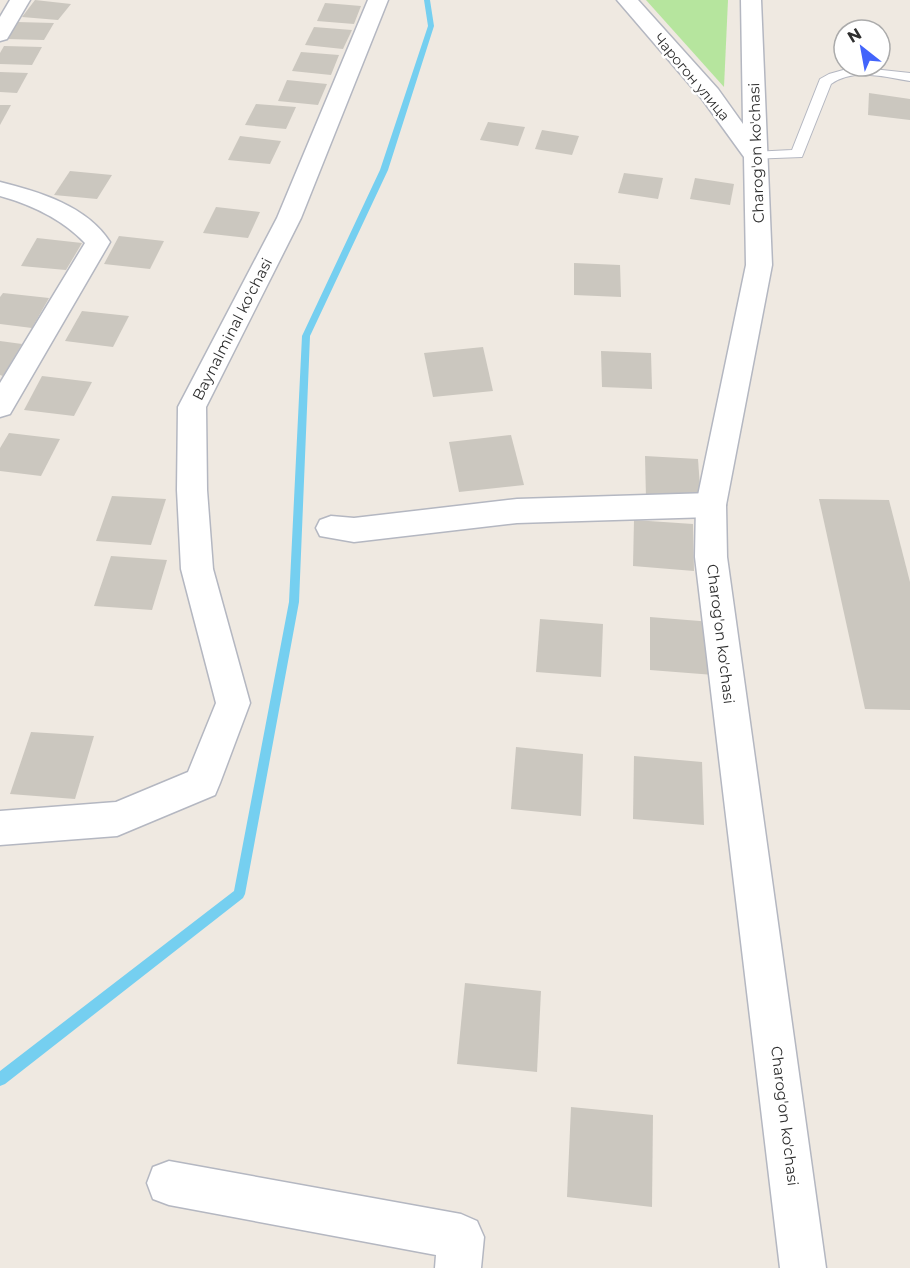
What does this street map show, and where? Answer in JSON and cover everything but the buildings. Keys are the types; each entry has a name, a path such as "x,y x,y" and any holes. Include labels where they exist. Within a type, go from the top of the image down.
{"street":[{"path":"0,35 20,0"},
{"name":"Baynalminal ko'chasi","path":"2,830 117,819 202,783 233,704 197,569 192,490 192,407 289,218 378,0"},
{"name":"Чарогон улица","path":"627,0 710,94 755,156"},
{"name":"Charog'on ko'chasi","path":"751,0 759,265 711,505 711,557 803,1268"},
{"path":"0,189 35,198 86,228 98,242 0,407"},
{"path":"331,528 354,530 517,511 711,505"},
{"path":"169,1183 461,1238 458,1268"}],"lane":[{"path":"755,156 797,154 825,82 834,74 855,72 910,76"}],"green space":[{"path":"646,0 728,0 724,87"}],"waterway":[{"path":"0,1079 239,894 294,602 306,336 384,170 431,26 427,0"}]}
